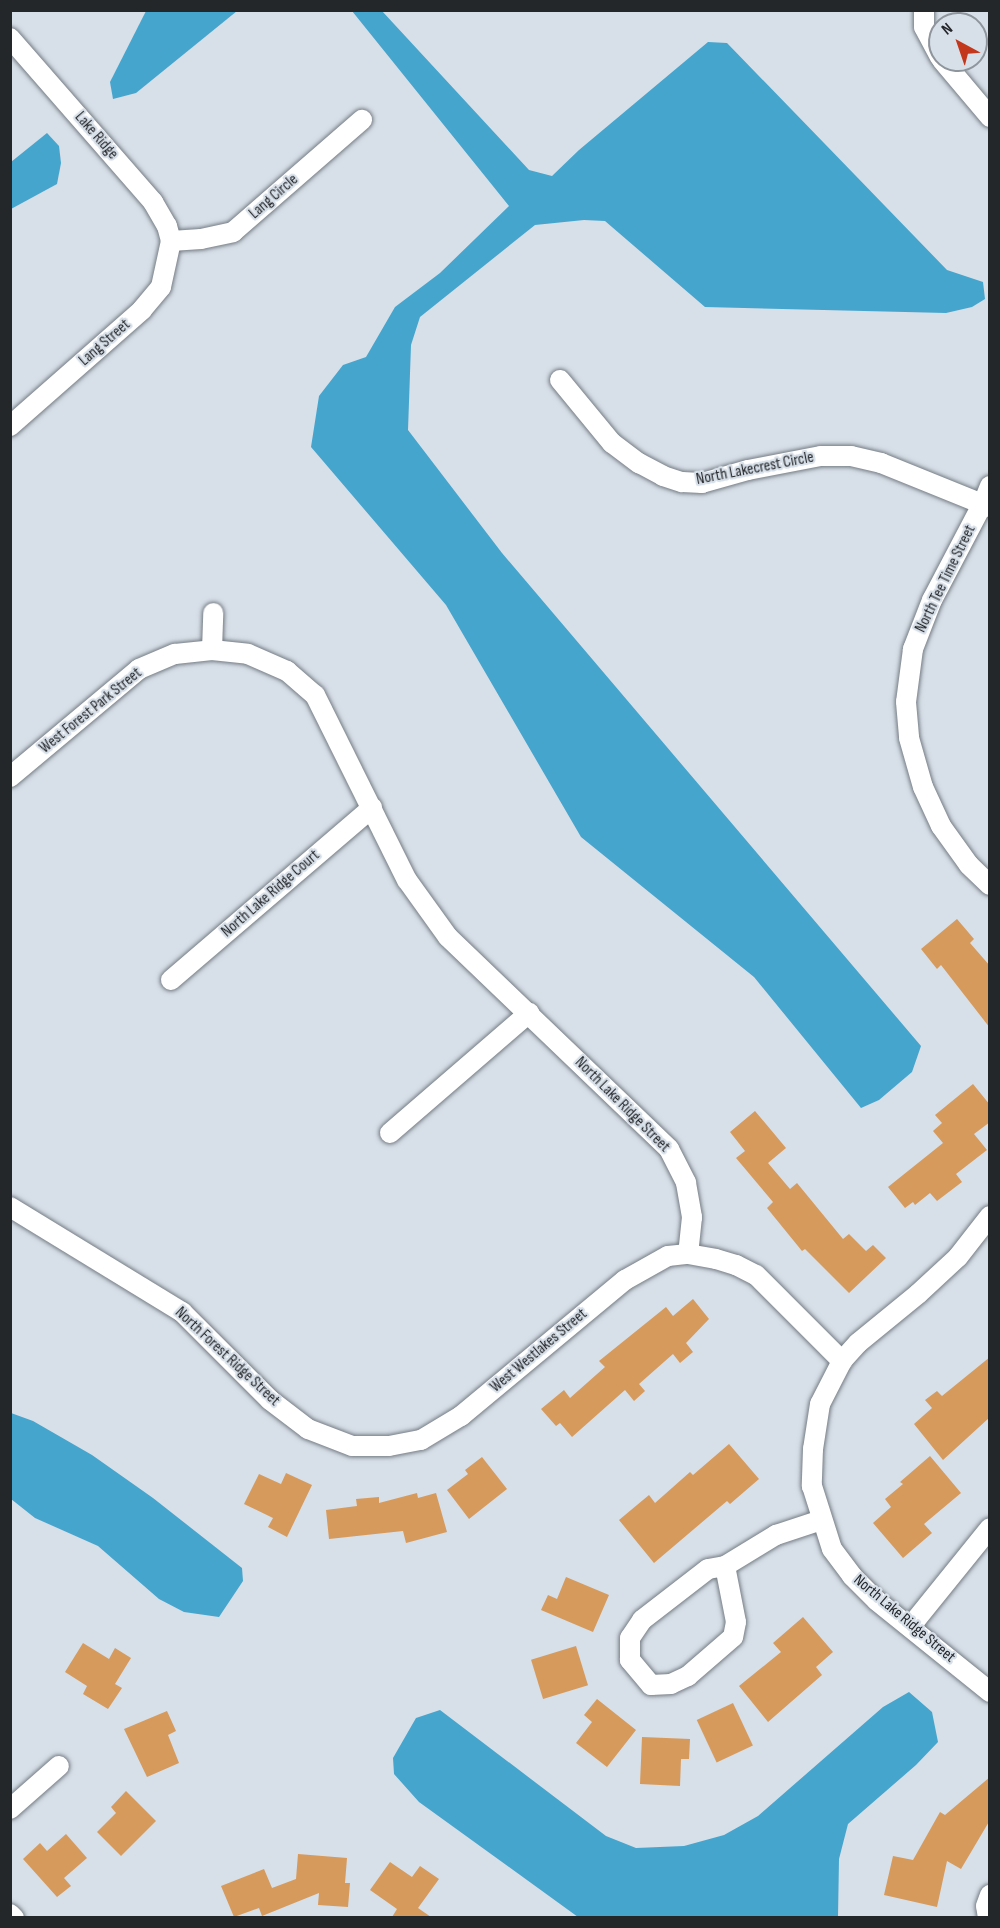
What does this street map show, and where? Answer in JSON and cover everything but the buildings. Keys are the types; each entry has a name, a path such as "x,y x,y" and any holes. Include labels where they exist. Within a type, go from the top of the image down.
{"street":[{"path":"924,10 924,27 928,35"},
{"name":"Lake Ridge","path":"10,38 153,202 167,226 171,241"},
{"path":"952,72 990,117"},
{"name":"Lang Circle","path":"171,241 201,239 233,232 362,120"},
{"name":"Lang Street","path":"10,426 142,310 161,287 171,241"},
{"name":"North Lakecrest Circle","path":"560,380 612,443 663,477 682,482 702,483 748,470 812,458 851,456 881,463 987,499"},
{"name":"North Tee Time Street","path":"987,499 932,600 913,649 906,702 909,738 923,788 940,826 969,865 990,885"},
{"path":"212,650 213,613"},
{"name":"West Forest Park Street","path":"10,777 139,669 175,654 212,650"},
{"name":"North Lake Ridge Street","path":"212,650 248,654 286,671 315,695 407,880 448,937 669,1149 686,1183 692,1217 688,1254"},
{"name":"North Lake Ridge Court","path":"171,980 372,808"},
{"path":"390,1133 529,1013"},
{"name":"North Forest Ridge Street","path":"10,1207 182,1312 270,1400 308,1429 352,1446 390,1446"},
{"path":"688,1254 736,1265 756,1275 842,1362 858,1343 918,1294 958,1257 990,1216"},
{"name":"West Westlakes Street","path":"390,1446 422,1440 461,1416 625,1280 668,1256 688,1254"},
{"name":"North Lake Ridge Street","path":"842,1362 820,1404 813,1449 812,1486 832,1549 852,1576 990,1692"},
{"path":"726,1566 734,1604 734,1637 688,1676 671,1684 651,1685 630,1660 630,1638 642,1620 708,1569 726,1566 776,1535 821,1520"},
{"path":"910,1627 990,1528"},
{"path":"10,1809 60,1766"},
{"path":"988,1917 986,1906 990,1895"},
{"path":"10,1914 14,1917"}],"water":[{"path":"146,11 237,11 136,93 113,99 110,82"},
{"path":"352,11 382,11 529,170 552,176 579,150 708,42 727,43 947,270 983,282 985,299 972,307 946,313 705,307 605,221 584,220 535,225 420,317 411,345 408,430 502,553 921,1046 912,1072 879,1100 861,1108 754,977 581,837 446,605 311,447 319,396 343,365 366,357 395,307 440,273 509,206"},
{"path":"47,133 59,146 61,163 57,184 11,209 11,162"},
{"path":"11,1413 33,1421 92,1455 153,1498 242,1568 243,1581 219,1617 184,1612 159,1599 98,1546 35,1518 11,1499"},
{"path":"909,1692 932,1712 938,1742 916,1765 848,1824 839,1859 838,1917 578,1917 419,1802 394,1774 393,1758 416,1718 440,1710 606,1836 636,1848 684,1846 724,1835 758,1816 883,1707"}]}
